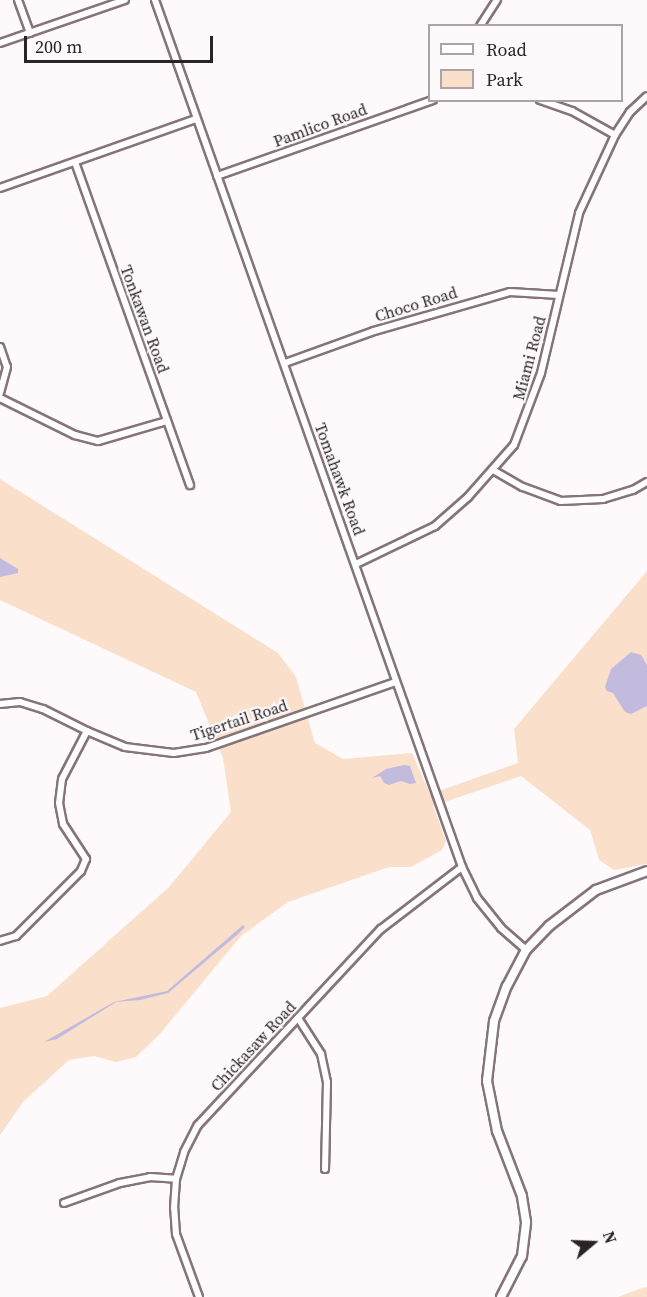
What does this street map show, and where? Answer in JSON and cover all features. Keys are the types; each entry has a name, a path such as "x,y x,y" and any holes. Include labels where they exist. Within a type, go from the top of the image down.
{"street":[{"path":"18,0 30,33"},
{"path":"0,43 125,0"},
{"name":"Tomahawk Road","path":"155,0 462,867 477,898 495,921 526,950"},
{"path":"481,24 497,0"},
{"name":"Miami Road","path":"356,564 435,526 468,497 514,445 541,373 579,213 615,135 630,112 647,96"},
{"name":"Pamlico Road","path":"217,176 428,102"},
{"path":"546,102 572,111 615,135"},
{"path":"0,188 196,119"},
{"name":"Tonkawan Road","path":"75,162 190,485"},
{"name":"Choco Road","path":"285,363 374,331 510,292 559,295"},
{"path":"0,347 7,367 0,393"},
{"path":"0,398 75,435 98,441 167,421"},
{"path":"493,470 523,487 561,501 603,499 633,490 647,482"},
{"name":"Tigertail Road","path":"0,704 20,702 43,709 125,747 174,753 206,748 396,682"},
{"path":"0,940 16,936 81,871 86,859 63,824 59,803 62,779 87,730"},
{"name":"Chickasaw Road","path":"199,1297 176,1234 174,1208 176,1179 184,1152 198,1125 381,929 462,867"},
{"path":"501,1297 522,1256 526,1222 522,1196 497,1131 487,1081 488,1052 494,1021 507,986 526,950 569,909 596,890 647,872"},
{"path":"298,1018 321,1054 327,1082 325,1169"},
{"path":"64,1203 130,1181 150,1177 176,1179"}],"green space":[{"path":"0,479 278,653 296,677 315,743 343,759 412,753 430,794 518,763 514,729 647,571 647,864 614,870 599,860 590,830 521,776 433,806 446,841 442,850 411,867 389,867 288,902 241,936 159,1035 136,1057 116,1062 94,1056 69,1060 23,1102 0,1135 0,1008 47,996 169,887 231,812 223,758 196,692 0,600"},
{"path":"647,1287 647,1297 618,1297 642,1288"}],"shaded area":[{"path":"0,558 18,569 18,573 0,577"},
{"path":"631,652 641,655 647,665 647,706 631,714 625,712 613,693 607,691 605,687 611,669"},
{"path":"410,766 416,783 401,781 389,785 384,783 380,776 372,778 386,769"},
{"path":"243,925 245,927 237,935 168,993 140,1000 116,1002 57,1039 44,1042 114,1002 167,991"}]}
